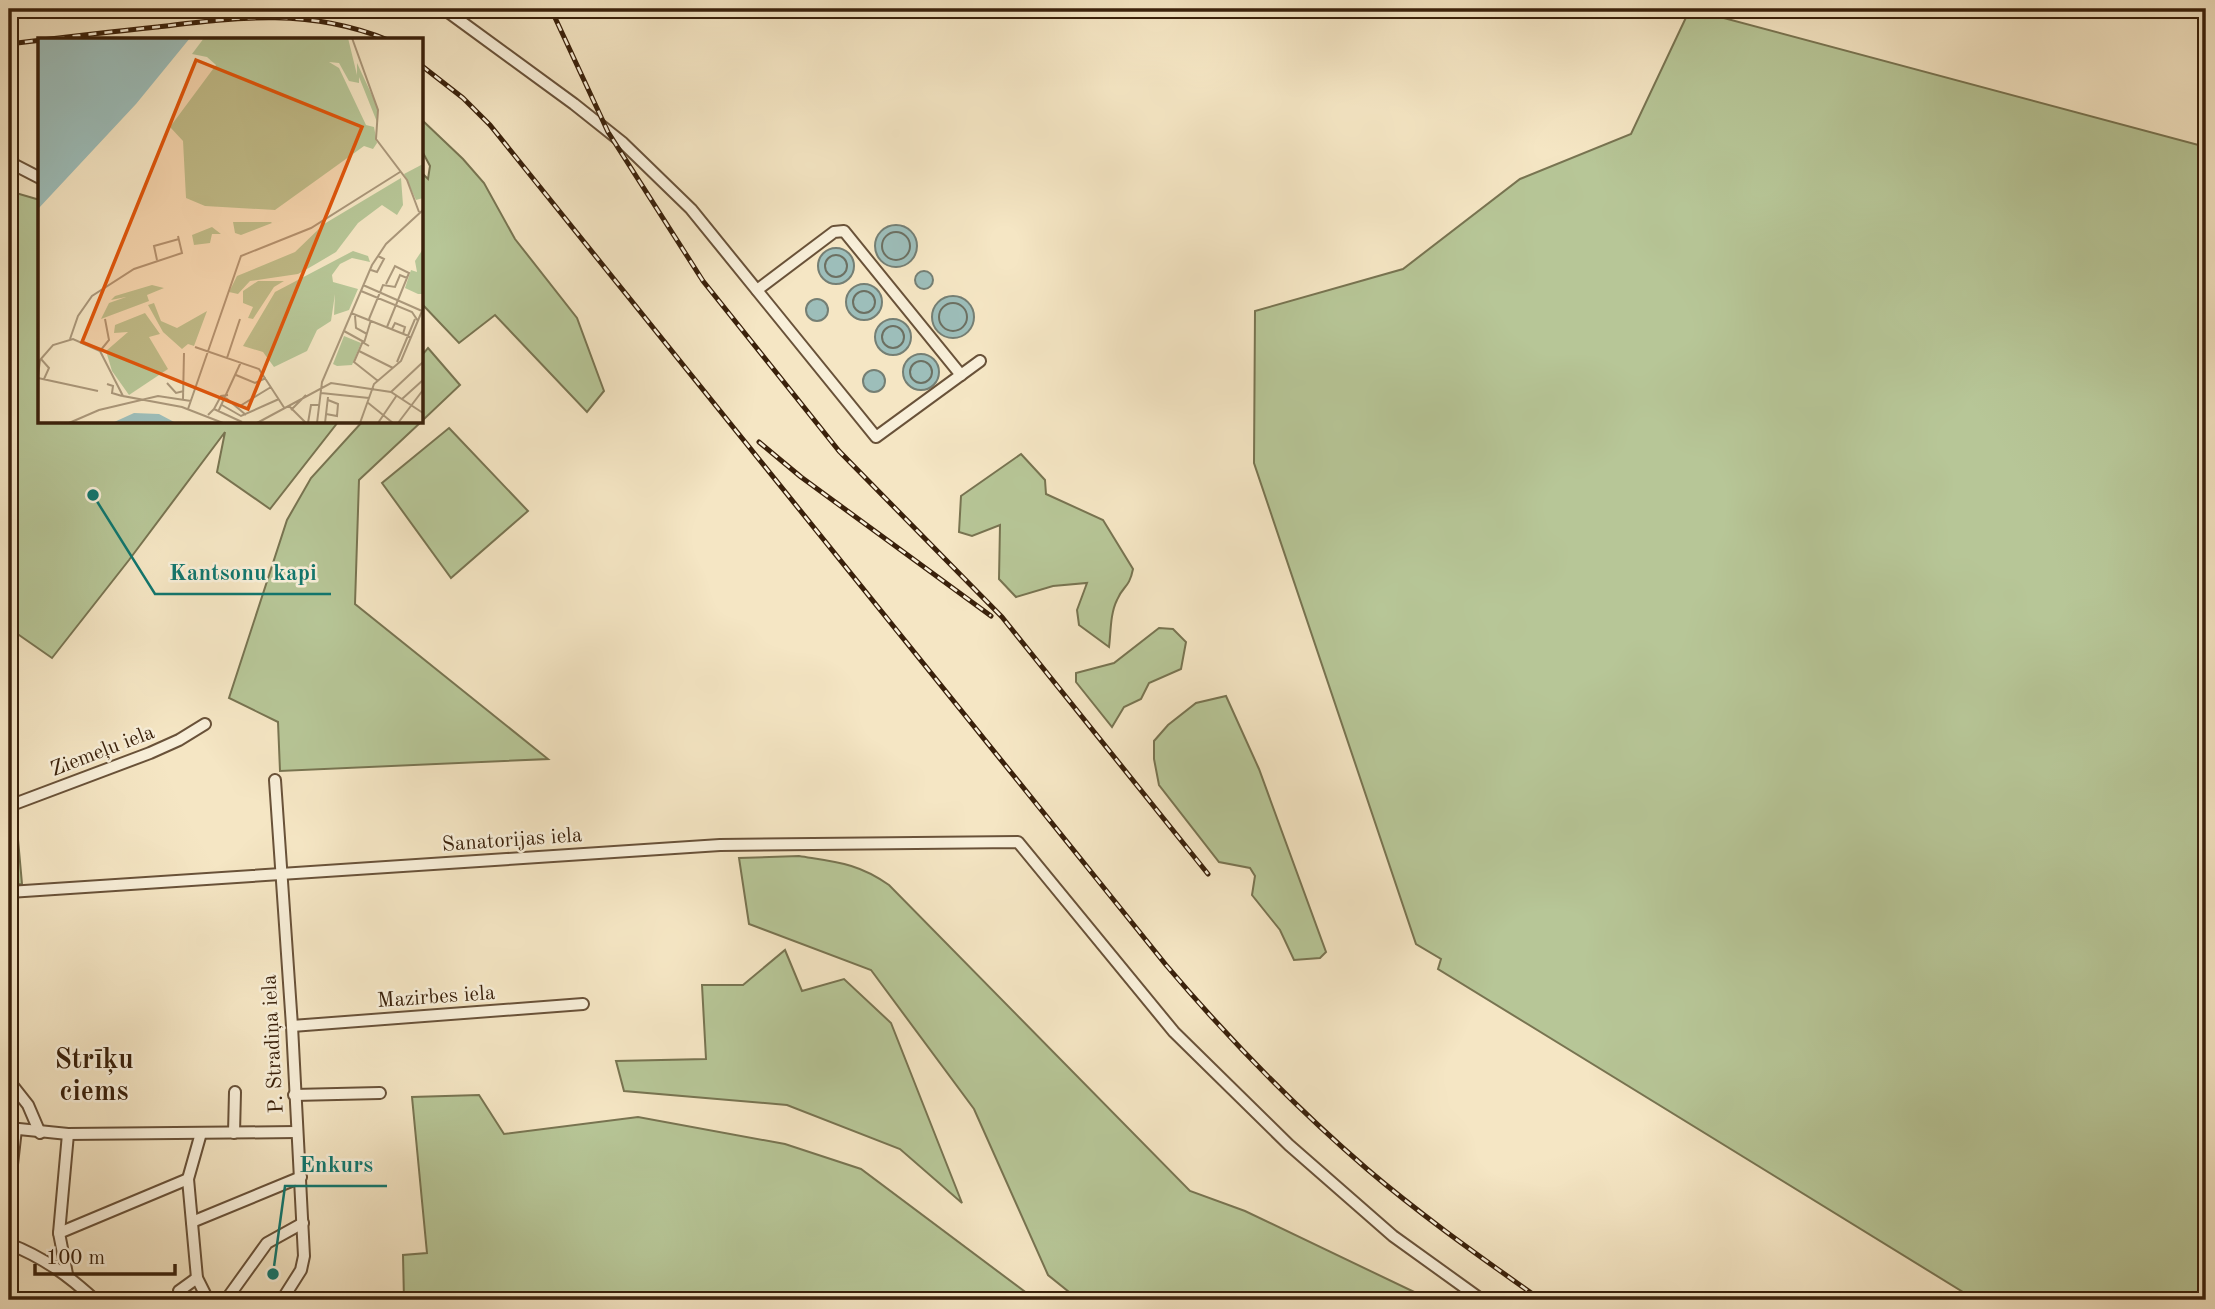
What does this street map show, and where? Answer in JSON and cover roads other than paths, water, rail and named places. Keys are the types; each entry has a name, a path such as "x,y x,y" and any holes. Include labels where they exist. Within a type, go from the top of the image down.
{"street":[{"path":"444,9 622,143 691,209 876,438 980,361"},
{"path":"9,162 38,177"},
{"path":"757,290 834,232 844,231 961,375"},
{"name":"Ziemeļu iela","path":"9,806 150,753 205,724"},
{"name":"P. Stradiņa iela","path":"275,780 304,1256 301,1270 282,1300"},
{"name":"Sanatorijas iela","path":"9,892 720,845 1018,842 1174,1032 1289,1145 1393,1236 1482,1300"},
{"name":"Mazirbes iela","path":"292,1026 583,1004"},
{"path":"9,1086 13,1086 28,1105 40,1132"},
{"path":"234,1133 235,1092"},
{"path":"294,1096 380,1093"},
{"path":"9,1191 12,1129 68,1134 297,1132"},
{"path":"201,1133 188,1179 197,1278 208,1300"},
{"path":"66,1274 59,1233 68,1134"},
{"path":"192,1222 301,1177"},
{"path":"59,1233 188,1179"},
{"path":"226,1300 267,1243 303,1223"},
{"path":"9,1244 44,1260 66,1274 95,1300"},
{"path":"176,1296 197,1278"},
{"path":"176,1296 190,1300"}],"water":[{"path":"896,225 911,231 917,246 911,261 896,267 881,261 875,246 881,231"},
{"path":"836,248 849,253 854,266 849,279 836,284 823,279 818,266 823,253"},
{"path":"920,271 928,271 933,280 931,287 920,289 915,284 915,276"},
{"path":"864,284 877,289 882,302 877,315 864,320 851,315 846,302 851,289"},
{"path":"953,296 968,302 974,317 968,332 953,338 938,332 932,317 938,302"},
{"path":"817,299 825,302 828,310 825,318 817,321 809,318 806,310 809,302"},
{"path":"893,319 906,324 911,337 906,350 893,355 880,350 875,337 880,324"},
{"path":"921,354 934,359 939,372 934,385 921,390 908,385 903,372 908,359"},
{"path":"874,370 882,373 885,381 882,389 874,392 866,389 863,381 866,373"}],"railway":[{"path":"551,9 608,132 703,281 839,451 1002,617 1208,874"},
{"path":"61,38 246,18 302,19 331,23 382,38"},
{"path":"9,44 38,41"},
{"path":"424,68 463,98 490,125 1166,965 1213,1019 1262,1071 1367,1169 1431,1220 1541,1300"},
{"path":"759,442 801,477 991,616"}],"place":[{"name":"Kantsonu kapi","path":"93,495"},
{"name":"Enkurs","path":"273,1274"}],"district":[{"name":"Strīķu ciems","path":"94,1074"}]}
